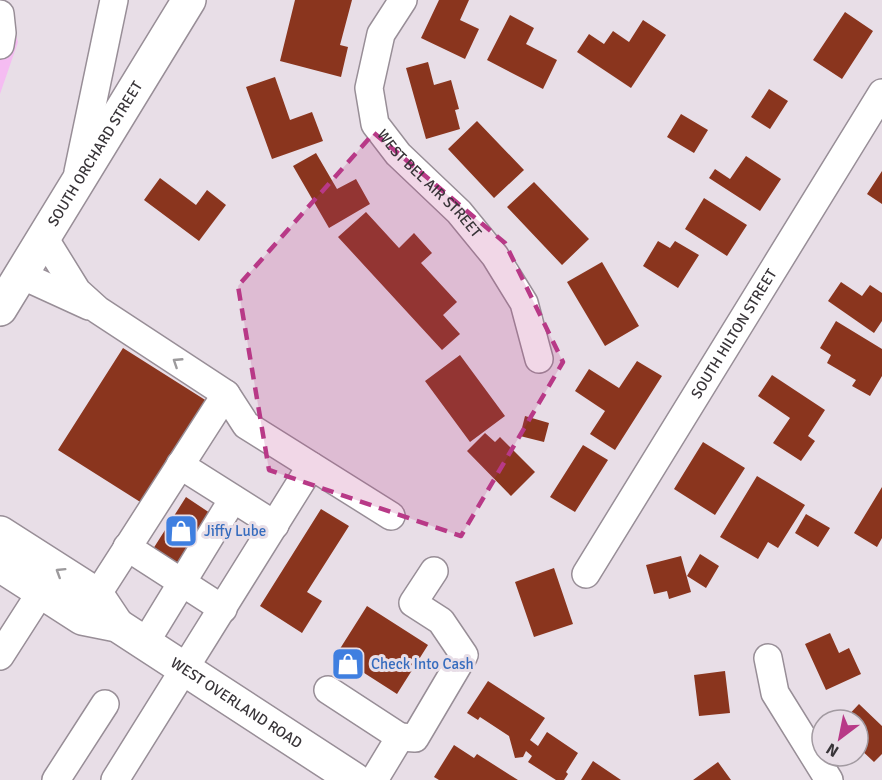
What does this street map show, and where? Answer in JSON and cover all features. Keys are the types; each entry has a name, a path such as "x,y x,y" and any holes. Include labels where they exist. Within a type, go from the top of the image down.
{"main road":[{"name":"SOUTH ORCHARD STREET","path":"0,309 77,179 189,0"},
{"name":"WEST OVERLAND ROAD","path":"0,533 97,595 117,625 355,779"},
{"name":"WEST OVERLAND ROAD","path":"0,565 82,618 117,625"}],"street":[{"path":"77,179 103,66 114,0"},
{"name":"WEST BEL AIR STREET","path":"403,0 381,34 369,88 375,124 398,154 459,212 495,256 524,303 539,359"},
{"path":"0,14 2,33 0,45"},
{"name":"SOUTH HILTON STREET","path":"586,574 880,101"},
{"path":"43,236 77,291 98,310"},
{"path":"19,274 98,310 226,394 246,425 391,516"},
{"path":"97,595 226,394"},
{"path":"180,465 274,525"},
{"path":"118,779 311,466"},
{"path":"145,644 233,499"},
{"path":"127,547 223,609"},
{"path":"328,690 400,737 415,738 464,655 441,621 412,603 434,571"},
{"path":"0,656 42,591"},
{"path":"768,658 775,693 829,780"},
{"path":"56,780 105,704"},
{"path":"355,779 400,737"}],"highlighted area":[{"path":"374,133 505,243 563,362 461,536 269,470 238,286"}],"shaded area":[{"path":"0,0 5,0 18,42 0,94"}],"building":[{"path":"295,0 352,0 340,45 348,47 341,77 280,61"},
{"path":"439,0 469,0 460,20 479,29 465,59 421,38"},
{"path":"845,12 873,31 842,79 813,60"},
{"path":"510,15 534,28 526,44 557,60 543,89 487,60"},
{"path":"643,20 666,35 631,88 577,52 589,34 604,44 613,31 629,42"},
{"path":"428,62 434,85 451,80 459,109 455,110 460,129 426,139 406,68"},
{"path":"275,77 290,120 312,112 323,141 272,159 246,87"},
{"path":"769,89 788,101 770,129 751,117"},
{"path":"681,114 708,130 694,153 667,137"},
{"path":"477,121 524,170 494,198 448,149"},
{"path":"316,153 337,189 356,179 370,204 329,228 293,166"},
{"path":"746,156 781,179 760,211 709,178 715,169 730,179"},
{"path":"882,171 882,204 867,194"},
{"path":"160,178 196,205 207,190 226,205 199,241 144,200"},
{"path":"534,182 589,239 562,265 507,207"},
{"path":"704,198 747,225 727,256 685,229"},
{"path":"366,212 399,248 414,233 432,253 421,263 457,302 443,315 460,334 442,350 338,237"},
{"path":"658,241 670,248 675,241 699,255 678,288 643,266"},
{"path":"602,262 639,326 605,346 567,282"},
{"path":"841,282 862,296 870,285 882,293 882,321 874,333 828,301"},
{"path":"836,321 882,349 882,376 870,396 852,386 856,380 827,363 831,355 820,348"},
{"path":"123,348 210,403 145,505 58,450"},
{"path":"460,355 505,416 470,442 425,381"},
{"path":"637,361 662,376 615,450 590,434 605,411 575,391 589,369 619,388"},
{"path":"772,375 825,410 808,436 815,441 801,461 773,443 790,418 758,396"},
{"path":"525,416 549,423 544,442 520,436"},
{"path":"485,433 495,442 500,437 535,472 511,496 467,451"},
{"path":"703,442 745,468 715,515 674,489"},
{"path":"583,445 608,460 575,512 550,497"},
{"path":"757,476 805,505 778,548 768,542 758,559 720,537"},
{"path":"882,487 882,538 877,547 854,533"},
{"name":"Jiffy Lube","path":"186,497 210,513 176,564 153,549"},
{"path":"321,509 349,526 307,592 322,601 302,633 260,606"},
{"path":"806,514 830,528 818,547 795,533"},
{"path":"700,554 719,566 706,588 687,576"},
{"path":"681,556 691,592 669,599 667,591 654,594 646,565"},
{"path":"554,568 573,624 534,637 515,582"},
{"path":"367,606 428,645 397,694 336,655"},
{"path":"830,633 839,653 849,648 861,674 826,690 805,644"},
{"path":"725,671 730,713 699,716 694,675"},
{"path":"488,681 545,718 530,740 538,746 547,732 578,753 566,772 568,774 564,780 556,780 528,762 532,756 526,751 523,757 515,758 509,736 480,717 478,720 467,713"},
{"path":"870,715 882,726 882,754 874,762 870,758"},
{"path":"454,745 474,758 477,754 518,780 439,780 434,777"},
{"path":"593,761 621,780 581,780"},
{"path":"718,762 731,780 693,780"}],"place":[{"name":"Jiffy Lube","path":"181,531"},
{"name":"Check Into Cash","path":"348,664"}]}
